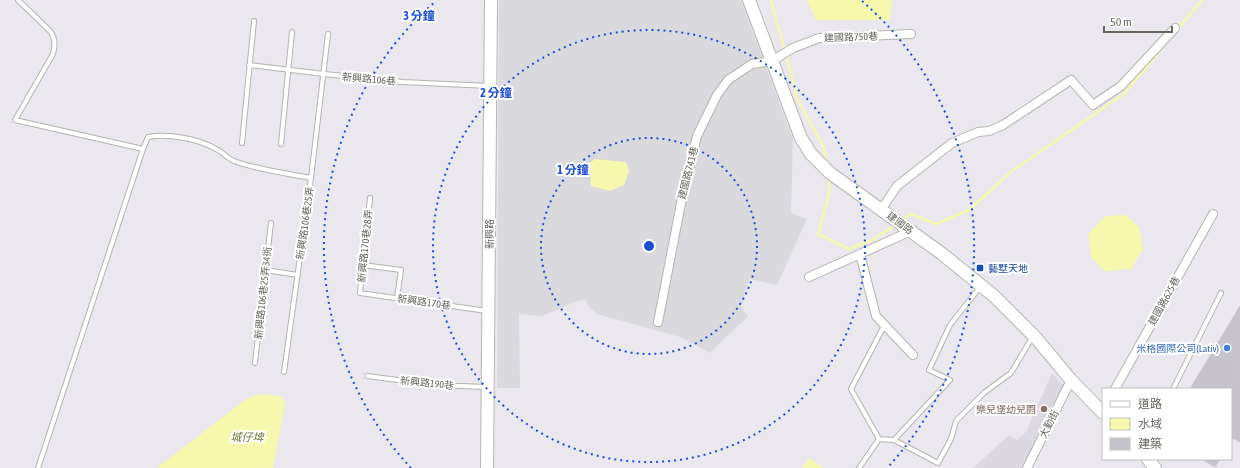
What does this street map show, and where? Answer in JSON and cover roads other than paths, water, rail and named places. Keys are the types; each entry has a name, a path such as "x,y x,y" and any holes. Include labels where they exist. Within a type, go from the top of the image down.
{"street":[{"name":"新興路","path":"487,468 491,0"},
{"name":"建國路","path":"749,0 801,138 811,154 827,169 957,265 994,296 1033,336 1071,380 1102,411"},
{"path":"882,210 897,186 952,143 978,132 989,131 1004,125 1071,80 1093,105 1121,86 1175,28"},
{"name":"建國路750巷","path":"772,61 793,48 819,38 911,34"},
{"name":"建國路741巷","path":"658,322 682,193 697,136 717,95 728,80 752,64 772,61"},
{"name":"建國路625巷","path":"1116,388 1212,214"},
{"path":"809,277 860,254 903,225"},
{"path":"860,254 876,316 913,355"},
{"name":"大勤街","path":"1027,468 1071,380"},
{"path":"1149,460 1155,468"}],"lane":[{"path":"18,0 54,36 55,46 53,54 15,120 143,149"},
{"path":"242,143 254,21"},
{"path":"280,144 292,32"},
{"name":"新興路106巷25弄","path":"284,372 312,178 328,34"},
{"name":"新興路106巷","path":"249,65 403,82 490,86"},
{"path":"38,468 148,137 156,135 179,137 210,145 223,152 232,160 249,166 312,178"},
{"name":"新興路170巷28弄","path":"360,293 370,198"},
{"name":"新興路106巷25弄34衖","path":"255,363 271,223"},
{"path":"363,265 400,270 397,298"},
{"path":"266,270 298,276"},
{"path":"894,440 950,380 930,370 950,325 982,286"},
{"name":"新興路170巷","path":"360,293 489,311"},
{"path":"1174,388 1221,293"},
{"path":"879,439 851,389 885,324"},
{"path":"879,439 894,440 938,463 951,439 956,421 985,392 1011,373 1033,336"},
{"name":"新興路190巷","path":"367,376 436,385 487,387"},
{"path":"859,468 879,439"}],"water":[{"path":"807,0 892,0 890,20 816,20"},
{"path":"595,159 626,162 629,171 624,185 610,191 591,186 590,163"},
{"path":"1126,215 1139,227 1143,249 1131,269 1105,271 1091,257 1088,234 1106,216"},
{"name":"城仔埤","path":"259,394 282,397 285,404 273,468 157,468 246,399"},
{"path":"809,458 824,468 802,468"}],"waterway":[{"path":"771,0 785,51"},
{"path":"1177,30 1202,0"},
{"path":"902,220 911,214 936,224 969,210 1012,171 1125,93 1167,42"},
{"path":"786,54 797,98 824,148 826,163"},
{"path":"828,178 830,191 818,234 849,249 874,239 895,225"}],"place":[{"name":"藝墅天地","path":"980,268"},
{"name":"米格國際公司(Lativ)","path":"1227,348"},
{"name":"樂兒堡幼兒園","path":"1044,409"}]}
